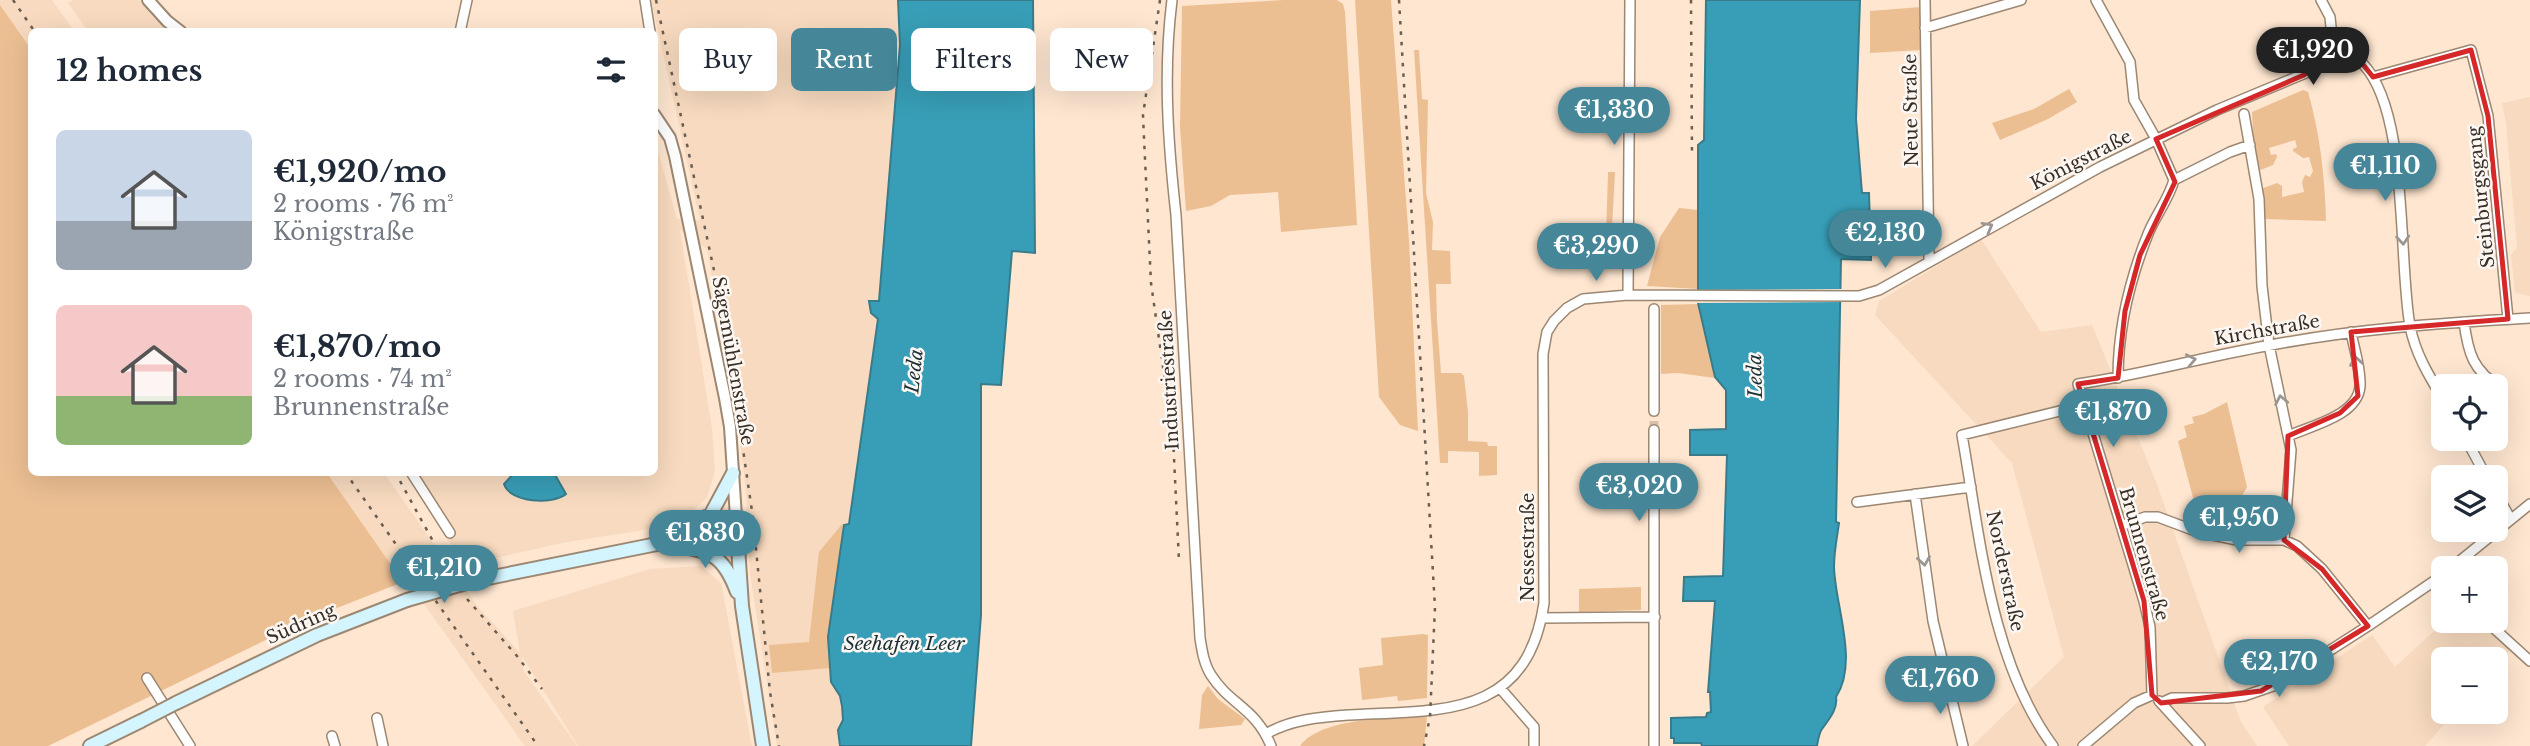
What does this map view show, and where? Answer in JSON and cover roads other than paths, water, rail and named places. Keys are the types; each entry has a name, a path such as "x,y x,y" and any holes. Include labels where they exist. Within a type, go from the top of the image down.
{"main road":[{"path":"662,543 711,514 733,473"},
{"name":"Südring","path":"90,746 317,635 407,600 472,581 662,543 737,532"},
{"name":"Sägemühlenstraße","path":"737,532 742,606 756,714 763,746"},
{"name":"Südring","path":"662,543 715,556 726,566 742,606"}],"street":[{"path":"148,0 176,28"},
{"path":"461,28 467,0"},
{"path":"645,0 649,28"},
{"name":"Industriestraße","path":"1172,0 1166,87 1200,638 1213,678 1255,717 1266,734"},
{"path":"1628,295 1630,0"},
{"name":"Neue Straße","path":"1925,0 1929,261"},
{"path":"1925,28 2021,0"},
{"path":"2096,0 2130,62 2134,100 2156,139 2174,180"},
{"path":"2321,0 2332,27 2329,47 2361,62 2373,77 2390,129 2397,170 2410,326 2421,361 2431,378"},
{"name":"Königstraße","path":"1684,296 1868,295 2051,192 2156,139 2217,110 2304,75 2320,64 2329,47"},
{"name":"Steinburgsgang","path":"2373,77 2471,50 2488,116 2508,319"},
{"path":"2244,114 2259,199 2262,286 2269,345 2291,450 2284,540"},
{"name":"Sägemühlenstraße","path":"658,120 670,138 676,156 725,398 737,532"},
{"path":"2118,378 2118,357 2125,311 2148,232 2174,180 2250,145"},
{"name":"Nessestraße","path":"1266,734 1309,719 1456,707 1471,703 1500,688 1515,674 1530,654 1538,636 1544,603 1543,354 1550,326 1559,314 1578,301 1628,295 1684,296"},
{"path":"1654,309 1654,411"},
{"name":"Kirchstraße","path":"2078,384 2118,378 2269,345 2351,332 2530,318"},
{"path":"2464,322 2467,348 2482,374"},
{"path":"2288,436 2340,414 2358,396 2358,365 2351,332"},
{"name":"Brunnenstraße","path":"2078,384 2150,628 2152,695"},
{"name":"Norderstraße","path":"2053,746 2022,693 2007,653 1988,579 1962,435 2084,405"},
{"path":"1654,430 1654,746"},
{"path":"414,476 450,533"},
{"path":"1857,502 1971,487"},
{"path":"1915,494 1933,621 1963,746"},
{"path":"2465,556 2530,504"},
{"path":"2508,514 2510,518"},
{"path":"2121,526 2145,517 2158,517 2198,532 2237,540 2284,540 2297,546 2322,569 2345,594 2368,626"},
{"path":"2161,703 2172,698 2227,698 2261,691 2298,672 2431,585"},
{"path":"1542,618 1655,617"},
{"path":"2500,633 2530,661"},
{"path":"147,678 190,746"},
{"path":"1500,688 1534,727 1534,746"},
{"path":"2083,746 2134,703 2152,695 2200,746"},
{"path":"377,718 383,746"},
{"path":"1266,734 1271,746"},
{"path":"332,736 335,746"}],"water":[{"name":"Seehafen Leer","path":"898,0 1033,0 1033,28 911,28 911,91 1034,91 1035,253 1012,251 1001,385 981,384 981,615 971,746 840,746 838,730 843,720 842,706 840,696 831,682 828,637 844,525 849,524 878,319 871,313 869,301 879,301 900,45"},
{"name":"Leda","path":"1706,0 1860,0 1856,119 1862,193 1869,193 1871,260 1841,259 1836,522 1839,523 1834,567 1846,667 1834,710 1821,731 1817,746 1702,746 1701,743 1674,743 1674,738 1671,738 1671,718 1706,717 1707,713 1711,712 1708,692 1715,601 1683,601 1684,577 1723,576 1727,455 1690,455 1690,430 1726,429 1726,390 1715,377 1698,303 1698,145 1704,140"},
{"path":"511,476 556,476 566,494 552,500 532,500 514,495 504,484"}],"tunnel":[{"path":"1654,411 1654,430"}],"railway":[{"path":"13,0 32,28"},
{"path":"656,0 721,303 753,518 770,692 779,746"},
{"path":"1160,0 1143,115 1151,283 1173,437 1179,561"},
{"path":"1399,0 1435,607 1430,717 1424,746"},
{"path":"1691,0 1692,153"},
{"path":"348,476 538,746"},
{"path":"397,476 456,583"},
{"path":"467,599 542,689"}]}
